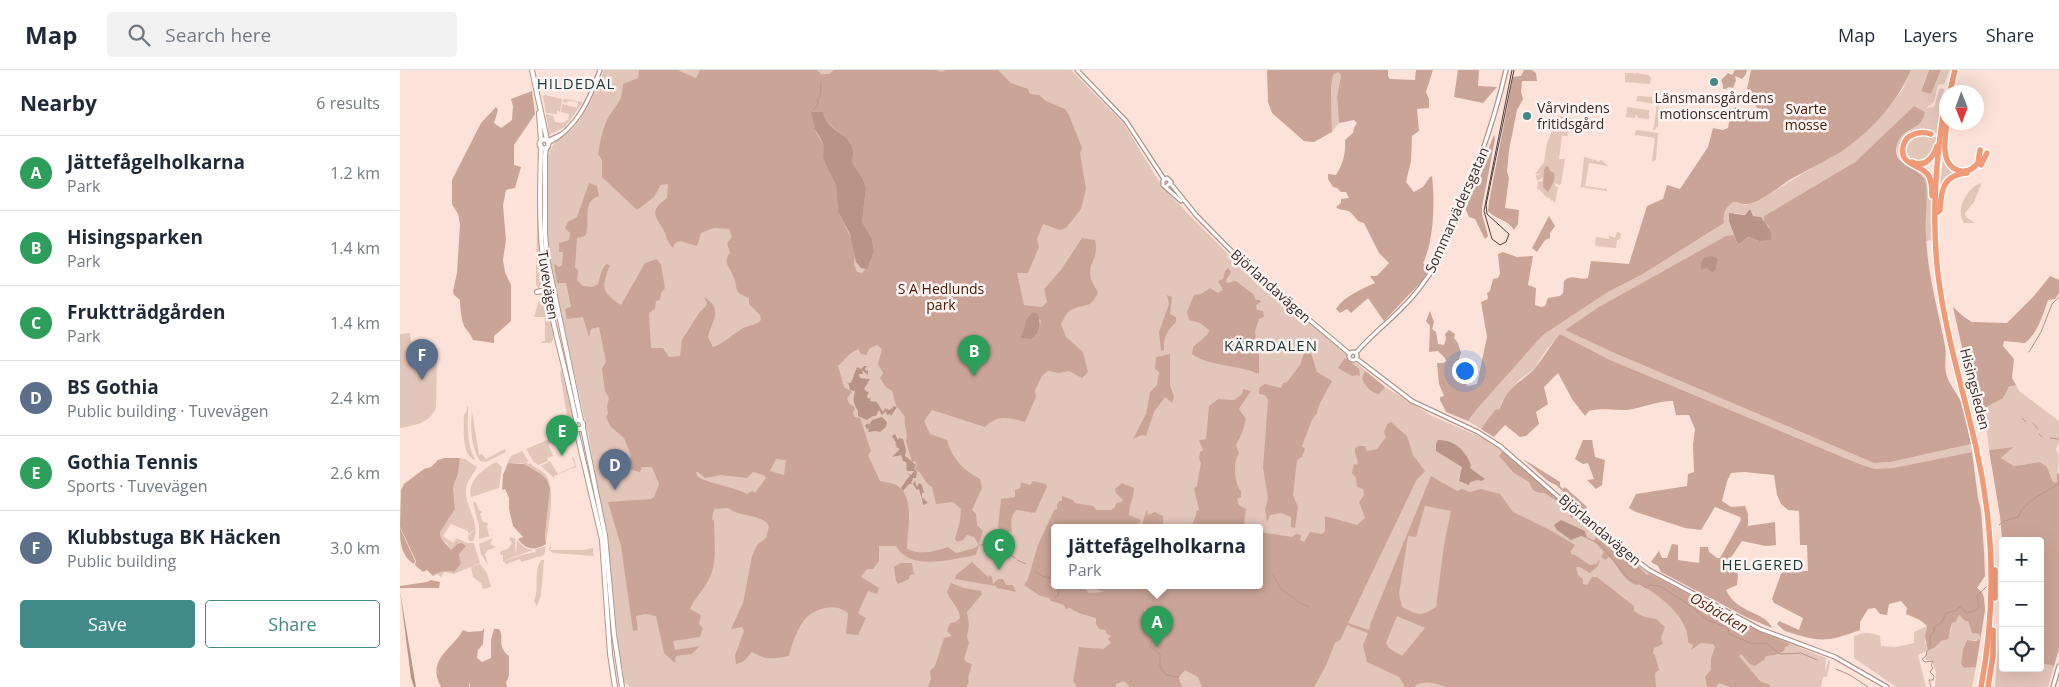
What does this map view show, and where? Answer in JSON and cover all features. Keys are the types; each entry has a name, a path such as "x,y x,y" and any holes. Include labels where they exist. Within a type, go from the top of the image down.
{"highway":[{"path":"1951,85 1954,70"},
{"path":"1935,234 1933,232 1930,179 1924,170 1906,161 1902,149 1905,141 1910,136 1917,133 1931,134 1911,139 1905,150 1912,162 1921,164 1927,162 1935,152 1940,130"},
{"name":"Hisingsleden","path":"1941,130 1936,187 1935,234 1938,273 1946,322 1977,449 1986,501 1991,551 1990,629 1983,687"},
{"name":"Hisingsleden","path":"1944,130 1938,212 1939,254 1946,308 1980,448 1992,514 1995,565 1993,629 1983,687"},
{"path":"1946,130 1945,153 1953,167 1962,171 1972,169 1978,163 1980,150"},
{"path":"1938,212 1946,183 1954,176 1976,170 1982,164 1987,153"},
{"path":"1983,687 1991,587"}],"main road":[{"name":"Tuvevägen","path":"531,70 538,109 547,143 545,153 546,247 578,420 574,425 602,540 610,654 616,687 621,687 605,535 583,427 584,424 578,420 549,298 542,290 543,259 540,226 541,144 538,109"},
{"path":"541,144 547,143"},
{"path":"541,144 543,148 547,143"},
{"path":"542,290 555,302"},
{"path":"542,290 549,298"},
{"path":"576,429 583,427"}],"street":[{"path":"547,143 572,125 584,107 600,70"},
{"name":"Björlandavägen","path":"1077,70 1126,121 1164,179 1163,183 1166,187 1261,281 1350,354 1350,360 1356,359 1412,401 1474,430 1500,446 1600,533 1649,570 1760,628 1835,657 1887,687"},
{"name":"Sommarvädersgatan","path":"1356,353 1371,335 1408,302 1429,276 1438,261 1485,147 1496,115 1506,70"},
{"name":"Björlandavägen","path":"1164,179 1169,179 1196,215"},
{"path":"1166,187 1171,184"},
{"path":"1350,354 1356,353 1356,359"},
{"path":"2053,687 2059,666"}],"green space":[{"path":"604,70 1071,70 1124,124 1158,180 1171,196 1264,291 1269,294 1255,278 1275,298 1296,312 1385,387 1432,416 1481,437 1503,450 1616,550 1650,574 1752,628 1826,658 1825,672 1829,659 1827,677 1823,677 1821,687 630,687 623,681 609,554 588,432 584,428 586,425 548,255 548,154 550,153 547,152 551,143 551,150 555,142 580,120"},
{"name":"S A Hedlunds park","path":"639,70 677,70 696,78 700,70 817,70 821,74 829,74 834,70 936,70 941,72 947,70 998,70 1011,83 1028,89 1030,94 1039,95 1046,101 1065,109 1069,115 1082,148 1080,153 1086,189 1081,209 1066,228 1060,230 1043,224 1037,239 1039,247 1028,273 1017,273 1024,305 1042,307 1047,302 1044,289 1061,270 1082,238 1095,240 1096,248 1090,276 1098,292 1093,301 1088,305 1069,311 1061,324 1066,337 1083,352 1088,372 1082,378 1069,371 1059,373 1048,371 1042,376 1035,390 1036,397 1025,422 1004,418 994,420 985,427 932,410 924,421 930,434 947,440 952,453 959,463 968,472 980,479 982,488 972,510 976,514 977,525 983,531 979,545 976,555 944,561 921,561 911,559 902,554 896,546 879,546 879,561 873,569 867,569 861,577 879,588 877,594 868,591 858,613 866,618 858,635 846,634 848,613 839,608 823,608 812,613 801,624 789,656 770,658 752,652 743,662 736,664 735,655 744,631 742,627 731,629 743,603 752,556 757,545 766,538 769,526 761,519 728,508 714,509 712,519 714,521 715,543 714,565 707,583 690,609 701,615 699,624 703,628 700,637 673,641 675,650 700,646 692,654 676,656 675,663 664,653 656,616 646,614 636,616 638,630 633,631 621,546 608,502 651,499 654,497 659,484 652,467 642,467 640,472 629,469 627,463 631,456 624,438 610,426 606,417 608,414 609,398 605,391 602,369 606,362 599,327 591,329 589,337 583,317 567,319 565,309 571,307 566,283 557,283 554,264 559,267 562,265 563,252 559,252 559,243 569,240 570,233 565,228 568,222 577,217 589,183 597,186 599,196 593,199 588,208 585,236 577,238 575,267 578,271 577,280 583,286 592,287 598,284 606,264 610,265 604,284 606,292 621,305 645,263 657,259 661,265 665,288 661,293 660,300 656,301 655,309 649,313 651,348 663,348 669,357 680,356 682,340 699,313 706,306 707,303 704,297 714,306 715,311 708,337 713,347 743,328 761,320 760,315 749,304 749,298 738,292 735,280 727,264 730,253 727,243 732,237 729,229 714,228 701,233 697,246 680,241 675,243 673,248 668,242 655,213 658,206 667,198 668,184 661,185 654,197 637,210 602,177 602,160 598,154 601,140 609,116 621,98 623,84 638,78","holes":["815,112 821,112 830,125 848,140 852,146 852,162 863,179 866,188 862,222 872,239 874,252 868,266 862,273 857,272 854,265 855,253 850,236 838,212 836,185 824,158 824,144 817,134 814,125","1033,312 1041,321 1039,330 1032,339 1022,333","877,345 882,349 878,364 883,373 880,378 885,386 892,391 896,405 905,417 906,441 912,462 915,461 917,465 915,469 932,487 936,504 953,502 961,509 955,539 957,542 963,540 967,535 974,537 979,545 975,548 956,553 948,547 927,552 907,549 909,514 906,497 896,485 880,481 868,455 871,451 860,418 855,417 853,413 855,408 849,403 847,398 852,392 844,387 838,366 851,353 858,349 861,354 866,355 870,348","776,459 786,460 784,475 770,471","696,472 705,478 721,475 747,478 753,472 764,475 766,478 755,493 752,491 747,494 698,477"]},
{"path":"1267,70 1388,70 1390,79 1415,80 1416,70 1433,70 1426,92 1429,99 1429,108 1417,109 1419,131 1412,136 1411,161 1406,182 1414,192 1423,187 1432,176 1433,221 1427,254 1423,263 1430,268 1422,281 1384,321 1368,298 1351,313 1347,309 1340,313 1336,309 1348,297 1375,283 1370,276 1377,276 1389,263 1379,253 1364,223 1348,211 1336,207 1341,203 1341,199 1349,198 1346,192 1341,192 1333,187 1328,179 1328,174 1336,175 1344,158 1345,140 1353,133 1357,123 1354,120 1339,123 1337,97 1341,75 1338,72 1333,75 1331,86 1332,132 1314,142 1304,141 1272,113 1268,102"},
{"path":"1458,70 1479,70 1478,86 1497,87 1483,103 1454,97"},
{"path":"1524,70 1532,70 1536,73 1537,81 1522,81 1521,92 1523,99 1517,110 1509,150 1507,172 1509,178 1505,208 1519,210 1518,224 1514,230 1509,224 1488,211 1513,77 1521,76"},
{"path":"1735,70 1747,70 1742,79 1735,76 1736,80 1733,88 1723,89 1721,80 1728,73 1732,75"},
{"name":"Svarte mosse","path":"1751,70 1911,70 1890,106 1861,137 1839,153 1791,179 1756,202 1744,204 1733,202 1725,211 1724,223 1643,274 1608,292 1543,335 1468,421 1446,412 1440,400 1440,397 1444,396 1439,384 1437,363 1446,361 1438,351 1429,352 1430,326 1426,321 1430,311 1434,322 1432,329 1436,332 1438,344 1444,345 1445,334 1449,330 1455,334 1454,338 1458,343 1461,353 1459,358 1464,383 1468,386 1477,384 1487,337 1481,302 1488,299 1487,293 1490,291 1493,279 1498,278 1500,274 1498,254 1503,252 1517,257 1533,256 1528,285 1536,288 1535,305 1541,307 1545,306 1548,298 1560,296 1563,293 1564,281 1567,279 1572,277 1588,278 1591,261 1629,264 1647,206 1663,199 1667,185 1680,189 1708,147 1713,128 1723,130 1728,128 1731,110 1736,107 1740,116 1755,119 1760,112 1756,106 1749,102 1746,94"},
{"path":"1911,70 1929,70 1921,90 1931,94 1941,70 1950,70 1944,84 1938,85 1934,102 1926,108 1934,107 1939,89 1938,134 1915,132 1901,152 1928,177 1931,190 1932,240 1926,241 1926,182 1903,162 1897,151 1902,135 1920,124 1924,117 1925,112 1914,106 1855,162 1764,216 1764,221 1761,217 1735,213 1729,221 1734,235 1726,237 1665,270 1565,330 1612,352 1874,463 1891,462 1971,444 1972,452 1893,468 1875,469 1608,359 1560,334 1534,369 1518,381 1502,401 1500,409 1481,429 1468,421 1543,335 1608,292 1643,274 1724,223 1725,211 1733,202 1746,205 1765,197 1861,137 1903,89"},
{"path":"1929,70 1941,70 1931,94 1921,91"},
{"path":"1338,72 1341,75 1337,97 1339,123 1332,132 1331,85 1333,75"},
{"path":"1625,73 1634,73 1635,76 1635,73 1649,75 1651,78 1650,84 1625,82"},
{"path":"532,91 535,114 514,145 514,165 521,167 515,188 506,190 503,206 506,240 503,260 505,272 511,285 511,321 494,336 494,343 473,340 463,323 460,300 454,295 453,291 457,273 460,224 458,214 452,204 452,180 481,123 496,107 498,110 494,123 501,128 512,120 513,106 511,99"},
{"path":"543,96 562,99 560,112 557,110 557,114 546,113"},
{"path":"1638,96 1652,97 1652,102 1655,99 1654,97 1659,98 1658,128 1657,126 1655,130 1652,129 1654,127 1657,104 1636,101"},
{"path":"564,99 583,102 565,127 549,135 546,114 553,116 555,122 562,123 568,120 569,114 561,112 562,104 577,108 578,102 568,101 566,103 563,102"},
{"path":"1914,106 1925,112 1924,117 1920,124 1902,135 1896,154 1900,160 1923,178 1926,184 1927,248 1946,349 1946,373 1962,405 1971,444 1891,462 1874,463 1612,352 1565,330 1599,307 1726,236 1734,235 1737,243 1741,243 1748,237 1759,241 1769,227 1764,221 1764,216 1855,162"},
{"path":"1627,107 1649,110 1649,119 1638,118 1636,114 1635,118 1626,117"},
{"path":"1559,114 1559,116 1571,118 1568,136 1562,136 1559,159 1565,159 1561,184 1555,183 1555,186 1558,187 1555,203 1537,189 1538,182 1542,181 1543,177 1538,181 1536,175 1540,174 1535,174 1544,162 1547,143"},
{"path":"1636,130 1658,133 1656,160 1652,161 1655,138 1635,135"},
{"path":"1494,135 1495,139 1482,207 1488,236 1485,239 1475,219 1469,217 1465,208"},
{"path":"1917,137 1938,137 1933,152 1925,162 1912,161 1907,152 1908,145"},
{"path":"1944,149 1944,155 1959,172 1948,177 1940,189"},
{"path":"1584,157 1592,159 1593,162 1594,159 1598,162 1601,160 1608,166 1589,163 1585,186 1605,189 1606,187 1607,191 1579,187 1581,186"},
{"path":"1546,166 1554,173 1553,183 1548,192 1543,187"},
{"path":"538,173 540,263 543,283 539,288 536,283"},
{"path":"1980,183 1981,185 1974,202 1965,213 1966,217 1975,223 1964,223 1961,212 1964,200 1971,190"},
{"path":"1549,216 1555,226 1550,233 1550,238 1545,240 1537,252 1532,248"},
{"path":"1617,232 1621,233 1620,239 1617,240 1616,248 1595,246 1596,237 1609,239 1609,236 1615,238"},
{"path":"1228,268 1231,272 1226,280 1227,283 1236,281 1253,294 1256,300 1261,302 1256,305 1257,310 1263,311 1264,317 1259,319 1255,331 1259,347 1259,374 1206,361 1192,354 1193,347 1208,334 1209,330 1200,323 1189,320 1187,312 1194,295 1201,294 1210,288 1218,293 1223,290 1218,281 1223,279"},
{"path":"2050,276 2059,280 2059,293 2055,299 2048,300 2033,335 2025,343 2004,341 2003,346 2014,359 2012,378 2016,385 2009,387 2003,398 1981,410 1974,381 1965,361 1953,307 1972,322 2007,323 2034,296"},
{"path":"541,293 546,294 548,298 552,315 554,334 551,343 542,343 541,341 545,341 545,317 534,317"},
{"path":"1167,295 1172,297 1170,314 1176,317 1176,322 1166,334 1164,350 1161,351 1159,332 1169,304"},
{"path":"410,333 411,342 434,343 437,350 436,408 425,421 400,428 400,334"},
{"path":"1560,334 1608,359 1875,469 1893,468 1972,452 1981,510 1985,576 1977,588 1982,592 1985,610 1976,667 1964,668 1961,664 1963,649 1967,640 1976,641 1980,639 1979,634 1972,633 1968,621 1965,621 1959,615 1956,622 1952,623 1948,639 1941,641 1934,648 1928,650 1925,637 1927,626 1920,620 1906,614 1907,608 1901,601 1889,604 1887,615 1880,614 1875,608 1868,609 1860,622 1860,630 1830,639 1822,640 1797,635 1785,631 1777,624 1779,621 1799,630 1803,618 1774,603 1772,599 1783,572 1808,571 1807,545 1800,545 1799,511 1788,510 1781,504 1777,495 1774,475 1744,472 1731,473 1722,501 1731,507 1745,506 1748,514 1748,526 1775,522 1776,545 1766,546 1742,541 1730,559 1738,575 1737,585 1726,590 1737,604 1763,618 1772,628 1746,617 1661,572 1658,566 1651,562 1659,551 1662,558 1667,558 1672,544 1678,545 1678,560 1699,563 1700,547 1708,547 1709,552 1720,558 1741,520 1740,517 1715,507 1701,530 1685,528 1629,508 1636,494 1687,486 1688,474 1694,472 1693,445 1695,429 1689,415 1676,415 1673,401 1660,402 1627,410 1594,410 1589,411 1585,416 1572,399 1558,373 1544,387 1548,404 1536,412 1539,424 1526,436 1520,437 1505,425 1494,437 1481,429 1495,410 1500,409 1511,389 1536,367"},
{"path":"1305,350 1311,353 1317,372 1332,381 1312,420 1302,446 1305,449 1302,457 1297,460 1293,495 1298,507 1295,528 1291,527 1291,517 1281,513 1270,515 1267,522 1265,510 1268,498 1263,468 1268,400 1265,395 1259,394 1259,388 1265,384 1281,388 1283,383 1287,382 1300,365"},
{"path":"1170,354 1170,385 1174,397 1172,403 1165,397 1154,412 1146,436 1142,435 1133,439 1146,414 1150,392 1157,385 1159,372 1155,369 1156,357"},
{"path":"1345,358 1359,369 1360,376 1352,376 1338,368"},
{"path":"561,369 574,418 567,427 564,424 567,416"},
{"path":"1365,371 1385,387 1379,394 1371,391 1365,383 1362,378"},
{"path":"2016,385 2019,391 2059,421 2059,443 2056,449 2059,455 2057,484 2053,482 2047,467 2040,462 2014,466 2001,458 2012,447 1989,450 1981,410 2006,390"},
{"path":"1243,389 1251,391 1239,409 1246,419 1236,445 1239,453 1235,473 1241,491 1241,497 1237,499 1239,505 1246,509 1245,524 1193,524 1196,511 1199,510 1194,488 1197,486 1201,463 1199,458 1200,452 1203,450 1199,440 1206,439 1209,406 1218,399 1234,400 1242,394"},
{"path":"468,406 469,440 474,460 467,452 464,439 464,414"},
{"path":"472,412 479,455 482,454 486,459 505,449 506,452 486,462 480,461 472,437"},
{"path":"1391,422 1407,436 1413,455 1425,471 1416,481 1348,623 1369,630 1431,476 1457,491 1462,489 1470,492 1481,489 1500,494 1513,512 1552,531 1575,545 1571,554 1590,565 1596,564 1600,559 1598,566 1590,573 1580,567 1576,567 1578,575 1583,579 1583,584 1587,585 1592,577 1597,577 1634,606 1634,611 1642,616 1656,619 1665,627 1661,638 1663,644 1654,648 1653,653 1659,670 1655,673 1656,687 1446,687 1425,682 1414,687 1405,687 1399,677 1367,662 1363,645 1368,633 1347,625 1341,639 1335,643 1325,668 1314,687 1202,687 1198,677 1185,670 1179,677 1183,687 1130,687 1124,681 1116,684 1116,687 1077,687 1073,681 1079,647 1103,649 1111,643 1108,639 1111,636 1105,630 1099,629 1096,624 1096,618 1081,614 1070,608 1066,609 1064,605 1040,596 1024,585 1028,579 1038,545 1054,510 1057,509 1059,501 1062,501 1062,496 1073,500 1075,503 1093,506 1096,510 1111,510 1115,507 1116,503 1123,500 1116,493 1115,489 1122,483 1134,488 1129,515 1141,520 1138,524 1051,524 1051,589 1085,589 1089,593 1104,592 1096,589 1263,589 1263,532 1292,537 1296,534 1301,535 1300,540 1304,542 1310,532 1322,534 1325,531 1325,516 1357,525 1365,518 1359,502 1364,495 1363,489 1357,487 1356,478 1352,473 1354,464 1357,465 1358,462 1355,448 1365,446 1367,451 1377,449 1386,437 1384,432 1387,424","holes":["1425,506 1451,511 1444,545 1436,607 1422,614 1412,612 1402,607 1399,594 1408,536 1416,537","1150,609 1161,613 1166,621 1163,623 1151,620 1144,610","1397,616 1425,628 1402,656 1389,648 1386,643"]},
{"path":"564,433 566,436 548,444 553,456 547,458 548,461 538,465 533,461 526,449"},
{"path":"1583,440 1592,440 1595,457 1605,460 1602,485 1596,489 1587,480 1594,479 1588,463 1583,464 1575,459"},
{"path":"2013,447 2001,458 2014,466 2040,462 2047,467 2053,482 2057,483 2057,473 2059,474 2059,649 2054,666 2044,664 2044,537 2002,537 1989,450"},
{"path":"1503,450 1596,534 1575,517 1571,518 1568,511 1557,501 1544,493 1533,490 1529,482 1514,473 1499,456"},
{"path":"522,451 529,462 526,461 528,464 530,463 543,472 549,481 551,507 546,543 549,500 541,474 522,463 508,463 505,467 511,456"},
{"path":"572,457 576,467 554,476 554,478 541,466 550,461 558,474 575,466"},
{"path":"445,458 460,458 458,474 453,487 455,509 440,532 441,538 451,550 457,544 462,543 466,546 459,554 461,564 454,572 443,571 433,576 427,570 423,572 415,565 416,561 400,527 401,490 404,484 424,469"},
{"path":"460,458 477,467 466,488 466,497 476,529 475,535 473,541 469,541 468,536 475,529 468,534 468,531 451,524 443,536 453,543 457,538 467,543 474,543 480,563 454,574 444,572 441,577 436,573 448,570 454,572 461,564 459,554 461,550 457,544 451,550 448,544 441,538 440,532 455,507 453,487 458,474"},
{"path":"1523,459 1560,482 1560,486 1563,489 1565,487 1587,507 1584,512 1556,485 1548,481"},
{"path":"496,462 502,467 499,488 471,497 471,486 477,476"},
{"path":"508,463 524,464 547,480 550,489 545,536 546,544 538,548 524,545 518,539 523,537 513,526 509,509 509,498 505,489 502,490 503,475"},
{"path":"1033,481 1046,484 1047,487 1035,513 1017,510 1012,517 1012,532 1004,533 998,528 1001,499 1015,497 1015,490 1020,488 1021,482 1030,485"},
{"path":"475,501 482,512 480,514 483,522 488,524 489,536 495,535 479,539 479,526 473,503"},
{"path":"1147,509 1148,515 1155,512 1163,516 1163,524 1142,524"},
{"path":"400,528 415,561 414,564 404,553"},
{"path":"511,537 516,539 516,554 517,540 525,548 533,550 503,562 503,555 500,552 509,548 512,542 509,539"},
{"path":"1596,537 1613,551 1616,550 1633,561 1647,575 1650,574 1752,628 1790,644 1785,647 1784,651 1766,656 1764,660 1755,666 1750,664 1741,654 1739,656 1760,681 1770,685 1770,687 1730,687 1719,683 1716,687 1707,687 1705,677 1711,670 1711,658 1715,647 1713,644 1701,643 1691,650 1693,645 1688,642 1687,633 1679,617 1666,602 1643,586 1628,580 1609,557 1605,560 1601,557 1604,552 1594,541"},
{"path":"493,538 490,544 496,547 488,550 485,554 488,565 481,554 479,544"},
{"path":"551,540 550,550 584,550 593,548 594,556 553,553 549,550"},
{"path":"546,546 544,555 521,562 520,559 506,564 504,562 535,552 536,554 535,550"},
{"path":"541,560 544,560 541,595 537,606 534,601 536,596 537,570"},
{"path":"972,562 988,577 990,575 992,577 993,584 998,579 1003,579 1006,585 1013,585 1016,592 997,588 996,586 955,579 956,575"},
{"path":"900,563 912,563 915,574 910,575 909,579 898,584 894,567"},
{"path":"480,564 487,573 491,587 483,589 481,583 473,577 471,567"},
{"path":"431,580 440,582 439,588 400,588 400,586"},
{"path":"951,583 981,591 982,594 967,612 969,625 967,637 969,643 964,659 972,664 968,678 969,682 966,687 928,687 931,679 930,671 935,666 944,638 952,636 947,631 950,623 956,622 960,618 960,614 947,592"},
{"path":"1959,615 1965,621 1968,621 1972,633 1979,634 1979,640 1967,640 1963,649 1961,664 1964,668 1976,667 1972,687 1935,687 1936,672 1932,661 1926,660 1926,651 1918,655 1926,687 1896,687 1854,658 1854,636 1864,633 1873,634 1880,636 1881,646 1896,647 1914,643 1914,632 1927,626 1925,644 1951,631 1952,623 1956,622"},
{"path":"484,628 483,644 478,650 477,658 482,662 491,658 491,640 494,629 499,629 503,649 509,656 507,687 470,687 470,681 469,687 441,687 437,677 437,669 438,662 442,656 463,630 468,632 482,631"},
{"path":"1999,638 1999,672 2044,672 2044,664 2054,666 2048,687 1995,687"}],"shaded area":[{"path":"811,112 823,112 825,119 830,125 847,139 851,145 853,152 852,162 863,179 866,188 862,222 872,239 874,252 867,269 861,268 856,262 850,234 838,212 836,185 823,158 824,145 815,129"},
{"path":"1750,209 1753,216 1761,217 1767,225 1771,234 1771,240 1759,241 1748,237 1741,243 1737,243 1729,221 1729,213 1745,215"},
{"path":"1712,256 1718,259 1715,271 1712,272 1707,268 1701,270 1701,263 1704,258"},
{"path":"1033,312 1037,313 1039,317 1040,325 1037,334 1032,339 1021,338 1026,320"},
{"path":"867,366 865,369 866,371 868,370 868,375 862,370 863,374 859,374 860,378 870,379 864,389 867,392 869,391 867,397 869,399 871,397 870,401 877,402 883,412 885,408 889,410 893,406 897,407 891,416 890,414 887,415 886,411 882,415 879,410 876,416 867,420 858,416 854,401 855,391 850,390 848,383 851,383 857,367 861,369"},
{"path":"882,417 887,422 886,427 880,432 868,432 869,428 867,429 865,426 867,423 869,425 872,420"},
{"path":"895,434 898,440 899,438 903,439 906,450 905,456 916,465 914,469 917,471 916,478 913,478 911,483 913,484 909,484 903,491 901,488 910,476 907,473 911,475 914,471 907,471 906,462 903,461 901,455 892,457 900,449 896,447 897,445 895,445 896,443 892,436"},
{"path":"1438,440 1444,440 1459,447 1469,460 1470,468 1485,479 1470,482 1469,485 1459,481 1462,467 1436,451"},
{"path":"915,481 917,487 919,483 922,485 924,493 922,493 922,497 928,503 923,505 919,489 917,490 913,484"},
{"path":"1561,520 1585,531 1587,538 1581,536 1571,540 1557,530 1554,525"},
{"path":"400,591 416,687 414,687 411,678"}],"waterway":[{"path":"813,110 818,105 817,100 820,96 821,82"},
{"path":"2029,352 2041,332 2052,304 2059,297"},
{"path":"2022,418 2026,422"},
{"path":"2033,423 2038,429"},
{"path":"2039,434 2042,437"},
{"path":"2050,438 2059,439"},
{"path":"1999,525 2004,521 2018,517 2030,501 2059,483"},
{"name":"Osbäcken","path":"1587,538 1600,544 1629,579 1638,583"},
{"path":"979,545 992,545 1007,553"},
{"path":"1009,554 1015,558"},
{"path":"1017,560 1026,564"},
{"path":"1035,571 1042,576 1051,578"},
{"path":"1273,575 1281,589 1300,603"},
{"name":"Osbäcken","path":"1643,586 1646,588 1649,585 1660,586 1695,609 1706,619 1728,628 1729,634 1753,644 1766,643 1780,654 1801,653 1817,660"},
{"path":"1931,687 1929,680 1933,680 1934,676 1930,672 1933,668 1931,665 1933,661 1925,662 1922,659 1930,648 1930,636 1934,632 1934,628 1942,622 1946,613 1960,607 1967,613 1977,610 1979,606 1977,596 1986,587"},
{"path":"1054,597 1058,596 1059,589"},
{"path":"1302,604 1309,607"},
{"path":"1159,636 1162,633"},
{"path":"1157,637 1157,640 1151,642 1150,647 1160,654 1160,667 1166,675 1179,677"},
{"name":"Osbäcken","path":"1836,669 1850,675 1868,687"}],"tram line":[{"path":"1512,70 1484,211 1492,239 1500,245 1506,242 1509,234 1487,214 1486,205 1514,70"}],"place":[{"name":"Länsmansgårdens motionscentrum","path":"1714,82"},
{"name":"Vårvindens fritidsgård","path":"1527,116"},
{"name":"Hisingsparken","path":"974,376"},
{"name":"Klubbstuga BK Häcken","path":"422,380"},
{"name":"Gothia Tennis","path":"562,456"},
{"name":"BS Gothia","path":"615,490"},
{"name":"Fruktträdgården","path":"999,570"},
{"name":"Jättefågelholkarna","path":"1157,647"}],"district":[{"name":"HILDEDAL","path":"576,84"},
{"name":"KÄRRDALEN","path":"1271,346"},
{"name":"HELGERED","path":"1763,565"}]}
